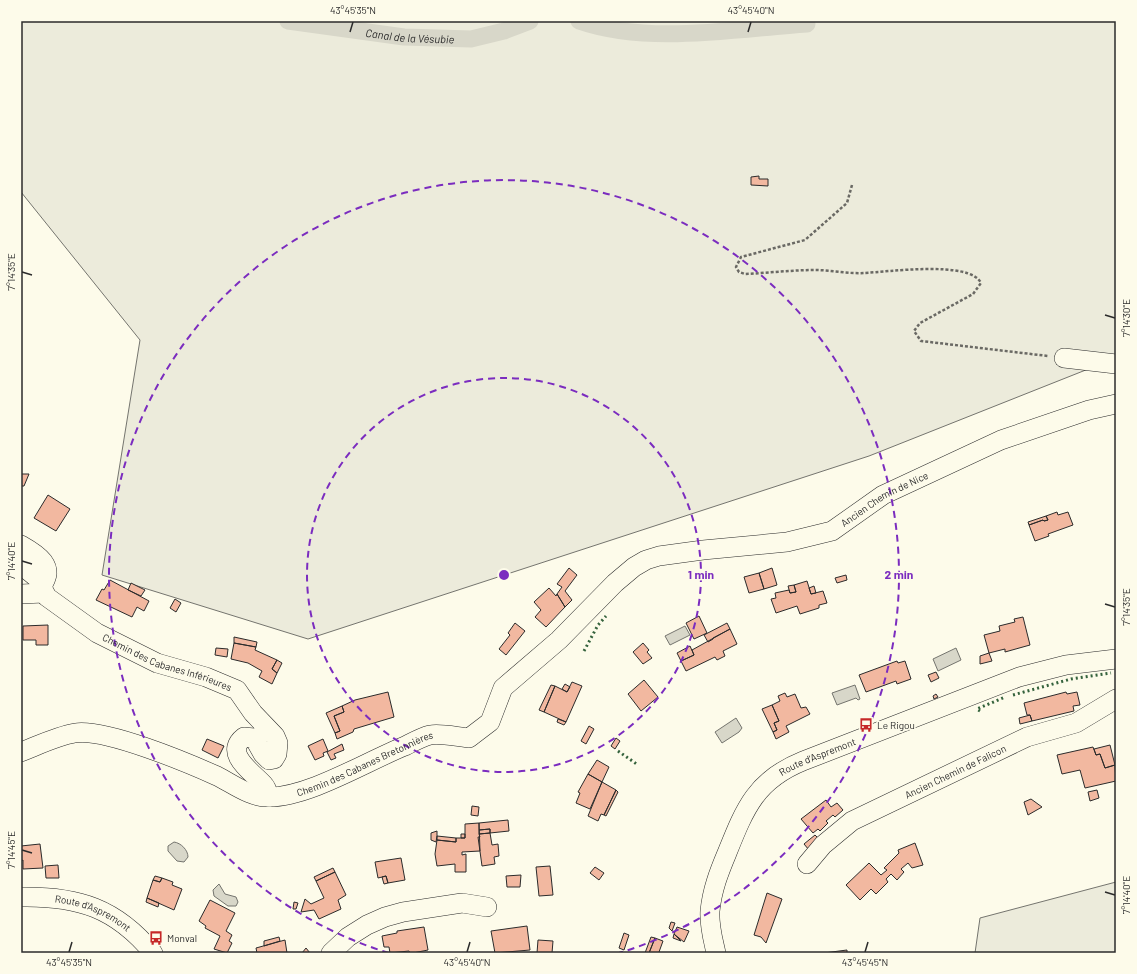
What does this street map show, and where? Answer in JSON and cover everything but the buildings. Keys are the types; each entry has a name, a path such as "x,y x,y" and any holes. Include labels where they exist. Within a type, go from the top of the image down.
{"street":[{"path":"1064,358 1116,364"},
{"name":"Ancien Chemin de Nice","path":"646,560 659,556 703,550 787,542 832,531 884,495 1001,440 1089,410 1116,404"},
{"path":"21,545 36,554 47,568 43,590 21,594"},
{"name":"Chemin des Cabanes Bretonnières","path":"21,752 77,732 97,734 148,749 206,771 255,795 269,797 312,788 381,755 430,735 469,738 490,722 503,688 559,640 615,583 634,567 646,560"},
{"name":"Chemin des Cabanes Inférieures","path":"21,565 37,578 47,597 97,633 157,663 206,677 237,690 253,713 276,736 278,743 277,754 274,758 269,760 263,754 254,738 244,737 238,746 238,756 242,764 265,786 269,797"},
{"name":"Route d'Aspremont","path":"716,953 711,930 710,913 715,883 747,806 759,790 774,776 787,767 1019,677 1066,665 1116,659"},
{"name":"Ancien Chemin de Falicon","path":"807,864 823,845 852,821 1027,737 1076,723 1116,699"},
{"name":"Route d'Aspremont","path":"21,897 62,898 94,906 109,913 132,931 153,953"},
{"path":"331,953 348,937 367,925 385,917 403,912 462,903 487,907"}],"path":[{"path":"852,185 847,203 805,240 741,257 736,267 739,272 745,274 815,270 863,273 916,268 945,270 973,275 979,279 981,283 978,289 973,294 920,323 914,331 921,341 1064,358"}],"shaded area":[{"path":"21,21 1116,21 1116,358 869,456 308,639 102,575 140,340 21,192"},
{"path":"685,626 690,635 670,645 665,636"},
{"path":"956,648 961,660 938,671 933,659"},
{"path":"855,685 860,699 858,700 856,698 837,705 832,693"},
{"path":"736,718 742,728 739,732 722,743 715,732"},
{"path":"174,842 182,845 187,852 188,857 184,862 177,861 168,851 168,846"},
{"path":"1116,882 1116,953 975,953 980,918"},
{"path":"219,884 225,894 236,897 238,902 236,906 228,906 214,896 213,890"}],"waterway":[{"name":"Canal de la Vésubie","path":"288,21 404,37 471,39 504,31 530,21"},
{"name":"Canal de la Vésubie","path":"579,21 606,28 662,34 721,32 807,24"}],"hedge":[{"path":"584,651 598,625 606,616"},
{"path":"1013,695 1071,679 1111,673"},
{"path":"980,711 977,709 1005,697"},
{"path":"618,751 638,765"}],"place":[{"name":"Le Rigou","path":"866,725"},
{"name":"Monval","path":"156,938"}]}
